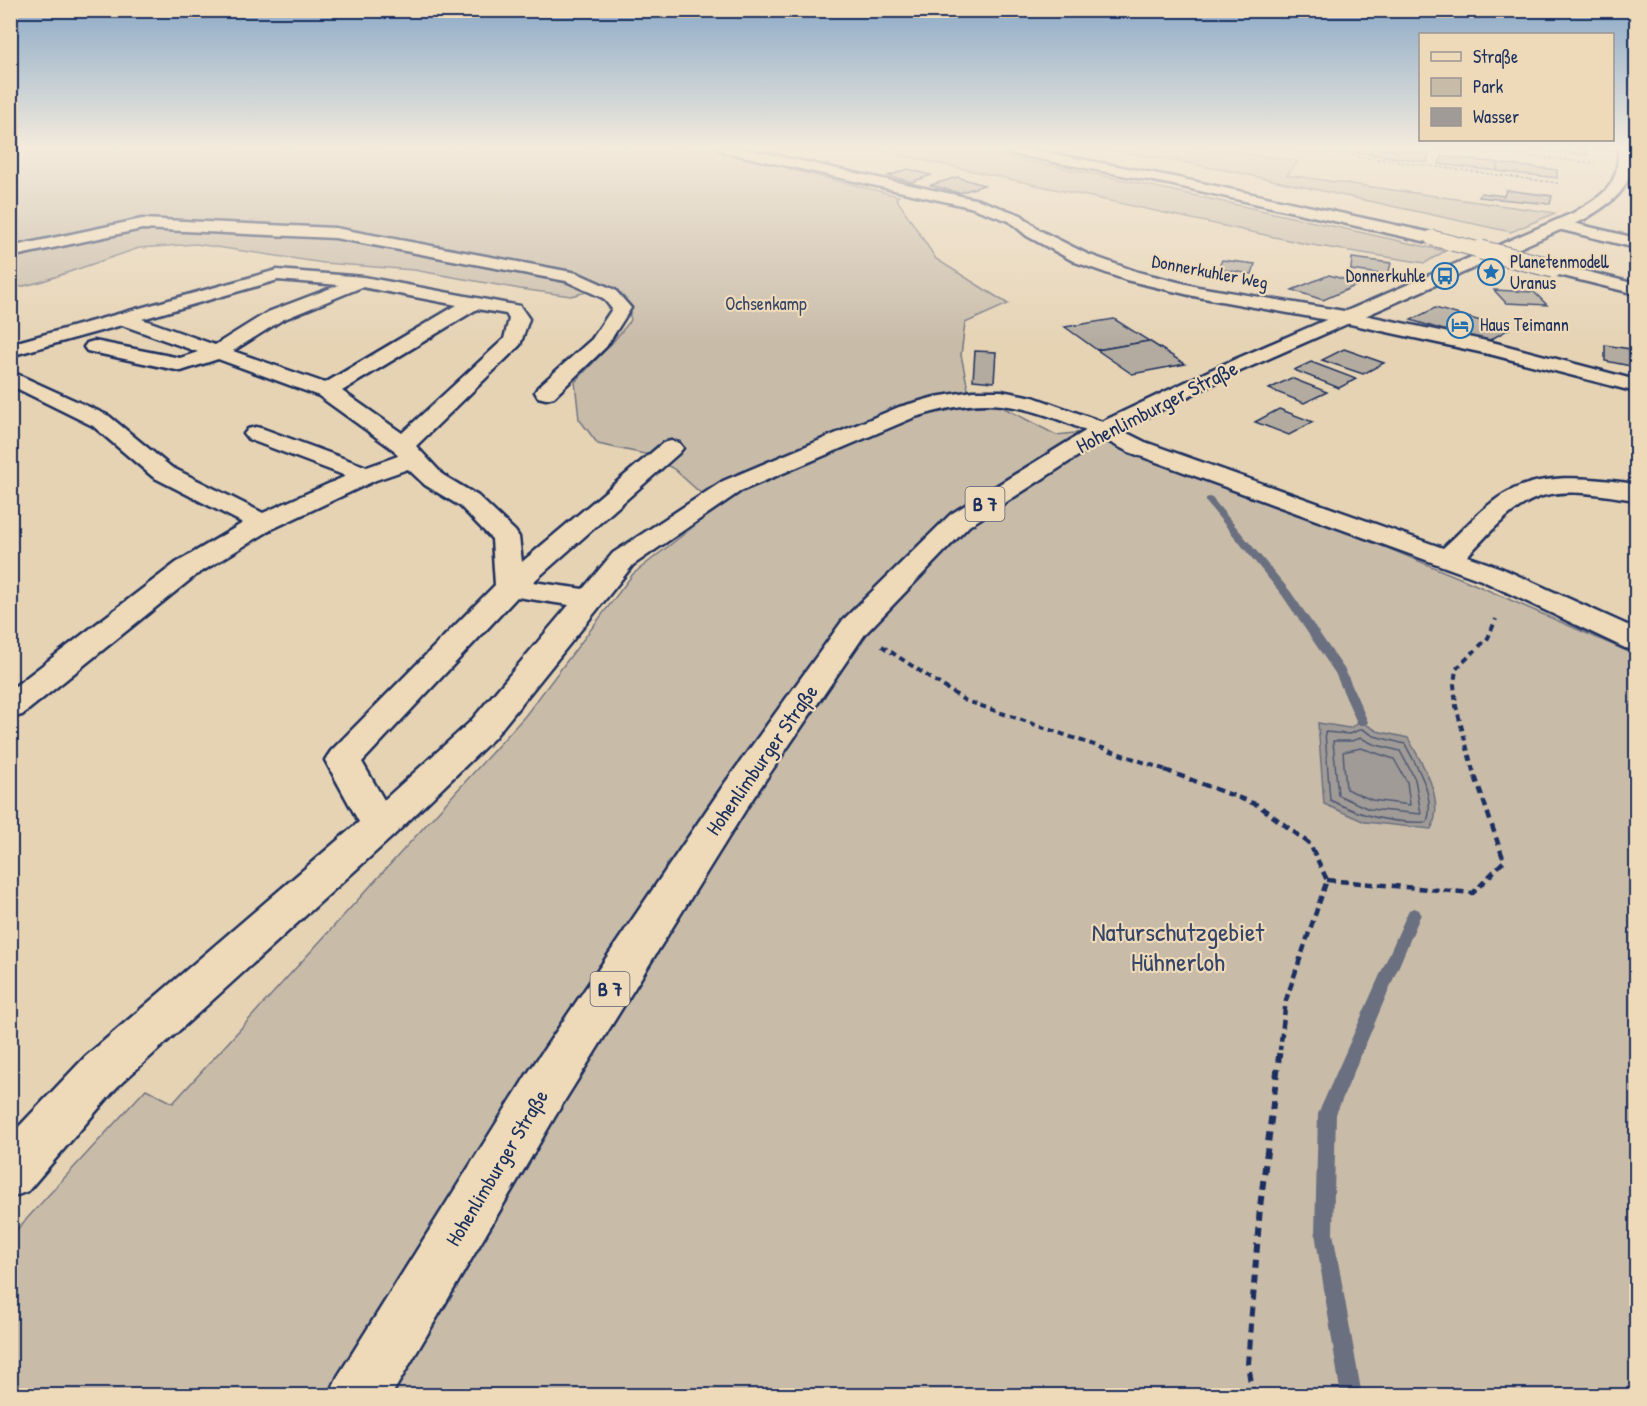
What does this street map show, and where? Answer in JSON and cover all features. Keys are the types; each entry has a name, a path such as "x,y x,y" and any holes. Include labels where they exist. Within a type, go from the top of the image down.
{"main road":[{"name":"Donnerkuhler Weg","path":"1003,214 1015,218 1033,233 1081,258 1132,276 1198,292 1350,318 1496,349 1636,386"},
{"path":"1321,214 1432,238 1636,289"},
{"path":"1380,214 1636,272"},
{"name":"B 7","path":"1350,318 1560,225 1581,214"},
{"path":"10,252 142,224 172,224 335,233 571,277 609,294 622,308 599,343 546,392"},
{"path":"1560,225 1636,243"},
{"path":"10,350 278,275 364,282 513,310 519,319 513,341 408,452 367,475 263,523 186,569 10,707"},
{"path":"94,347 180,365 216,354 275,316 364,282"},
{"path":"327,391 474,303"},
{"name":"Hohenlimburger Straße","path":"358,1395 543,1092 738,792 854,627 960,520 1103,430 1222,372 1350,318"},
{"path":"124,319 216,354 327,391 408,452 434,480 469,501 505,537 510,586"},
{"path":"10,377 101,421 162,472 263,523"},
{"path":"10,1173 101,1072 380,826 482,730 623,559 732,486 907,412 944,402 973,398 1001,398 1034,404 1103,430 1137,447 1491,574 1636,641"},
{"path":"256,434 367,475"},
{"path":"380,826 343,760 510,586 671,448"},
{"path":"1448,558 1503,508 1526,493 1571,486 1636,492"},
{"path":"510,586 591,599"}],"path":[{"path":"1327,880 1473,893 1504,861 1491,827 1466,744 1453,688 1456,668 1487,639 1496,619"},
{"path":"854,627 964,700 1172,772 1258,805 1310,844 1327,880 1286,1000 1260,1207 1248,1364 1253,1395"}],"green space":[{"name":"Naturschutzgebiet Hühnerloh","path":"11,214 906,214 936,259 1008,304 965,323 961,355 968,389 1056,435 1103,430 1467,581 1636,655 1636,1395 11,1395 10,1237 146,1089 173,1103 525,716 633,574 717,508 674,469 649,455 598,444 579,419 575,382 631,320 626,299 610,286 571,296 414,270 324,263 196,244 139,248 40,282 11,289"},
{"path":"1167,214 1276,214 1445,251 1425,263 1306,244"},
{"path":"1426,214 1554,214 1511,232"}],"water":[{"path":"1362,722 1377,731 1408,738 1425,770 1434,794 1435,818 1431,829 1365,822 1324,804 1318,723 1349,728"}],"building":[{"path":"1352,258 1391,263 1388,275 1351,270"},
{"path":"1222,260 1255,264 1252,274 1218,269"},
{"path":"1329,275 1360,284 1323,300 1292,290"},
{"path":"1494,290 1534,292 1547,305 1506,303"},
{"name":"Haus Teimann","path":"1435,308 1509,329 1485,343 1411,320"},
{"path":"1114,319 1149,341 1097,350 1065,327"},
{"path":"1149,341 1185,364 1132,374 1097,350"},
{"path":"1605,345 1636,350 1636,367 1605,361"},
{"path":"1344,349 1384,363 1363,374 1322,360"},
{"path":"975,351 996,352 994,382 973,380"},
{"path":"1311,362 1356,379 1339,388 1294,370"},
{"path":"1291,378 1327,392 1304,403 1269,389"},
{"path":"1279,409 1313,422 1289,435 1255,422"}],"waterway":[{"path":"1209,500 1286,593 1341,673 1362,722"},
{"path":"1352,1396 1324,1233 1327,1114 1414,914"}],"place":[{"name":"Planetenmodell Uranus","path":"1491,272"},
{"name":"Donnerkuhle","path":"1445,276"},
{"name":"Haus Teimann","path":"1460,325"}],"park label":[{"name":"Ochsenkamp","path":"766,304"}]}
